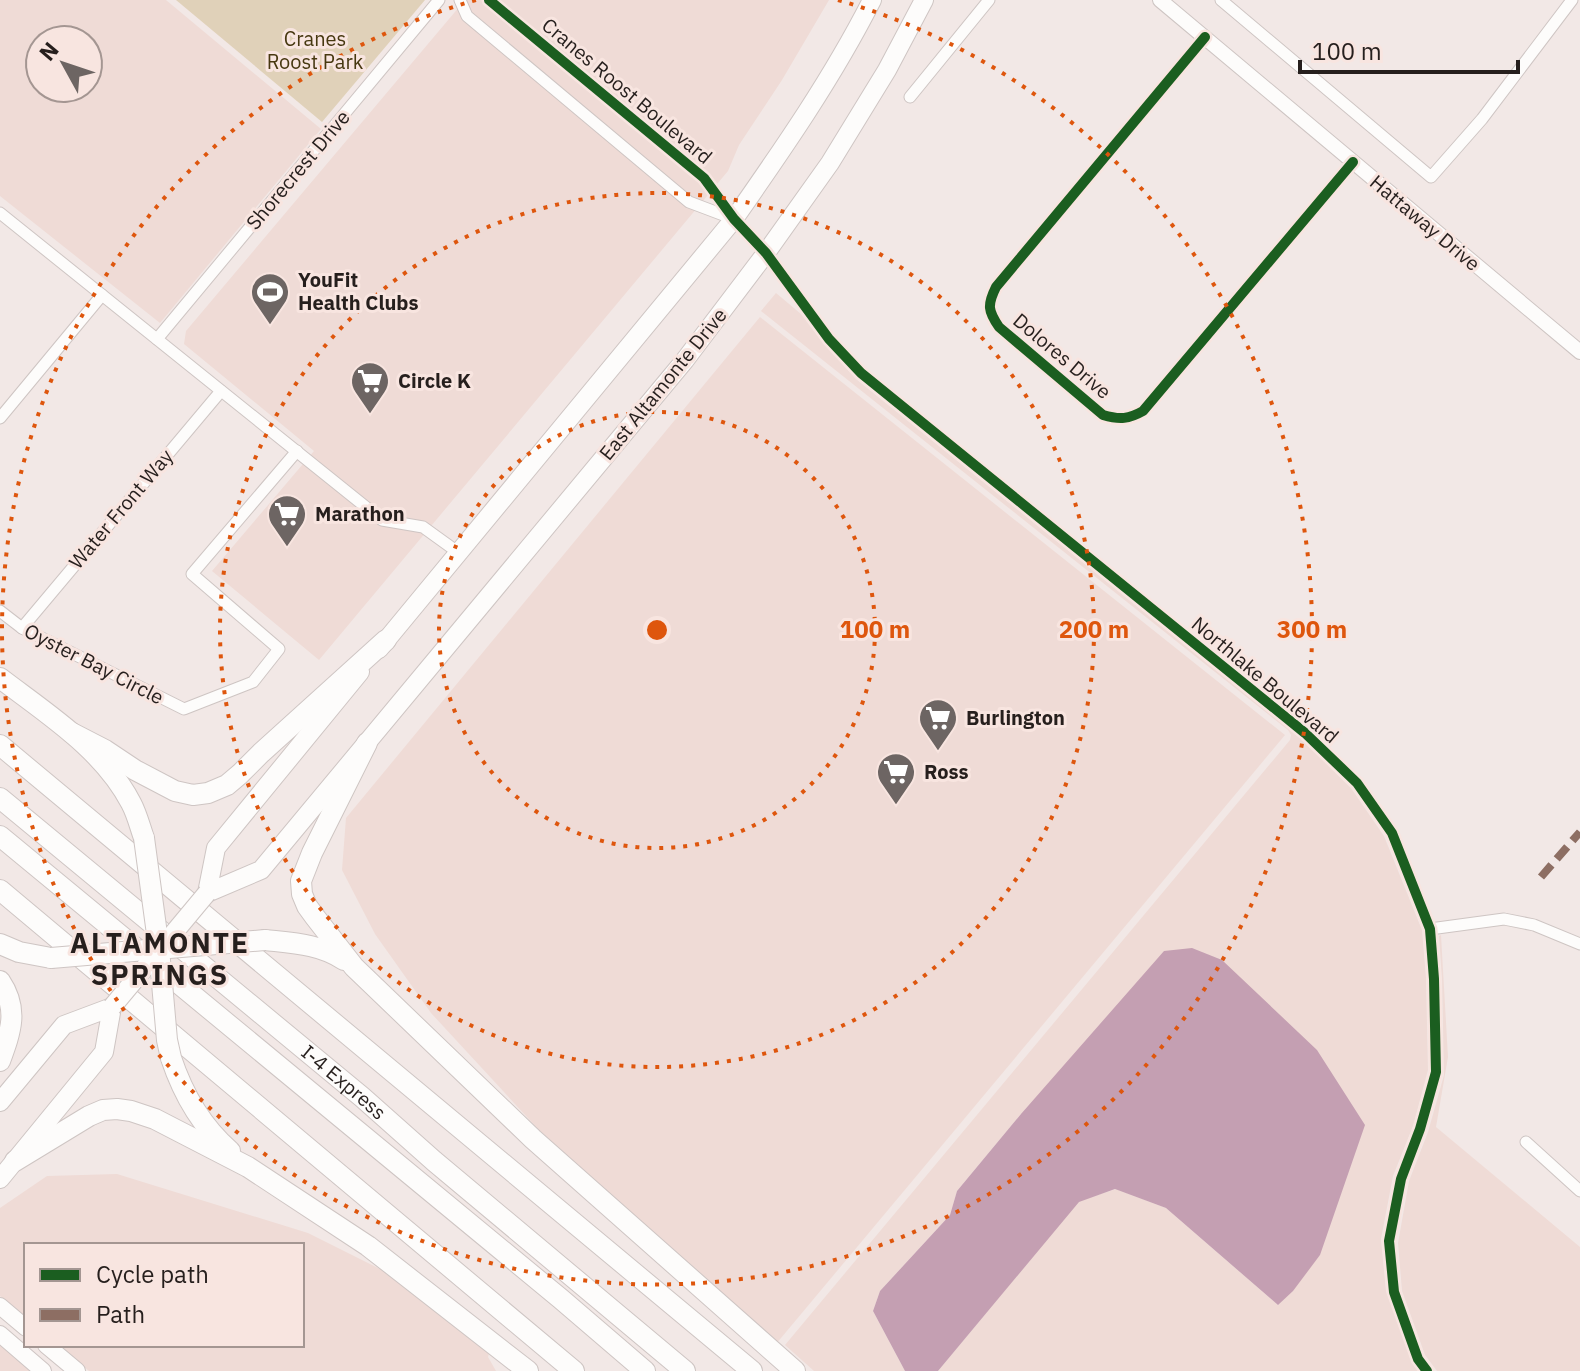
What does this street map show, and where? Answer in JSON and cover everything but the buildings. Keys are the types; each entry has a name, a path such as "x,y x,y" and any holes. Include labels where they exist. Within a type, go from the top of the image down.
{"highway":[{"path":"72,733 175,791 193,795 208,793 227,785 240,774 386,640"},
{"path":"0,678 72,733 115,776 132,804 144,838 167,1040 178,1080 194,1111 221,1143 248,1167"},
{"path":"367,743 301,881 307,906 354,967 533,1139 795,1371"},
{"path":"0,745 752,1371"},
{"name":"I-4 Express","path":"0,798 362,1097 685,1371"},
{"name":"I-4 Express","path":"0,836 645,1371"},
{"path":"0,890 574,1371"},
{"path":"0,944 19,952 51,958 265,940 310,945 337,955 354,967"},
{"path":"0,981 10,998 12,1009 12,1022 0,1061"},
{"path":"15,1161 103,1110 131,1111 155,1119 248,1167 368,1246 528,1371"}],"main road":[{"path":"0,1179 104,1052 112,1007 207,893 216,848 734,219 787,144 872,0"},
{"name":"East Altamonte Drive","path":"207,893 261,870 685,360 830,163 887,70 924,0"},
{"path":"0,1102 64,1025 112,1007"},
{"path":"0,1306 24,1326"},
{"path":"0,1334 43,1371"},
{"path":"48,1347 77,1371"}],"street":[{"name":"Shorecrest Drive","path":"157,339 439,0"},
{"name":"Cranes Roost Boulevard","path":"460,0 467,16 689,202 734,219"},
{"name":"Cranes Roost Boulevard","path":"489,0 704,178 734,219 766,253"},
{"path":"910,97 989,0"},
{"name":"Hattaway Drive","path":"1160,0 1580,352"},
{"path":"1221,0 1431,177 1482,119 1572,0"},
{"name":"Dolores Drive","path":"1205,37 996,287 989,300 991,315 999,327 1103,415 1117,419 1131,418 1143,411 1353,162"},
{"path":"0,213 382,520 423,527 459,553"},
{"name":"Northlake Boulevard","path":"766,253 829,339 861,373 1305,733 1357,783 1392,833 1430,929 1434,979 1436,1072 1420,1129 1401,1179 1389,1241 1394,1292 1418,1359 1427,1371"},
{"path":"0,418 102,295"},
{"name":"Water Front Way","path":"22,628 221,391"},
{"name":"Oyster Bay Circle","path":"0,611 22,628 184,709 253,682 279,649 192,574 297,451"},
{"path":"1430,929 1504,919 1534,925 1580,944"},
{"path":"1526,1142 1580,1191"}],"shaded area":[{"path":"0,0 166,0 321,129 160,323 0,196"},
{"path":"465,0 829,0 739,145 728,171 319,660 212,571 314,451 184,344 186,331"},
{"path":"776,293 801,314 856,379 1300,738 1351,788 1384,836 1422,930 1426,978 1428,1070 1413,1126 1393,1176 1381,1239 1386,1291 1412,1363 1418,1371 938,1371 1079,1201 1116,1189 1166,1208 1278,1305 1320,1255 1021,1114 957,1191 950,1215 880,1291 873,1311 905,1371 814,1371 785,1345 1290,740 1291,735 761,311"},
{"path":"760,317 1285,735 776,1344 539,1130 431,1013 375,934 342,870 346,818"},
{"path":"1441,935 1448,1057 1436,1127 1580,1247 1580,1371 1437,1371 1425,1355 1402,1291 1398,1243 1409,1181 1428,1132 1444,1075"},
{"path":"1192,948 1222,960 1317,1050 1365,1125 1320,1255 1293,1291 1278,1305 1166,1208 1115,1189 1079,1202 938,1371 905,1371 873,1311 880,1291 950,1215 957,1191 1021,1114 1164,951"},
{"path":"117,1174 308,1233 394,1276 490,1350 488,1357 496,1371 89,1371 60,1347 304,1347 304,1243 24,1243 24,1316 0,1296 0,1208 47,1176"},
{"path":"0,1345 31,1371 0,1371"}],"green space":[{"name":"Cranes Roost Park","path":"176,0 425,0 322,122"}],"marked path":[{"path":"1541,877 1580,832"}],"cycle path":[{"path":"489,0 704,178 734,219 766,253 829,339 861,373 1305,733 1357,783 1392,833 1430,929 1434,979 1436,1072 1420,1129 1401,1179 1389,1241 1394,1292 1418,1359 1427,1371"},
{"path":"1205,37 996,287 991,299 991,312 999,327 1103,415 1124,418 1143,411 1353,162"}],"place":[{"name":"YouFit Health Clubs","path":"270,326"},
{"name":"Circle K","path":"370,415"},
{"name":"Marathon","path":"287,548"},
{"name":"Burlington","path":"938,752"},
{"name":"Ross","path":"896,806"}],"district":[{"name":"ALTAMONTE SPRINGS","path":"160,959"}]}
